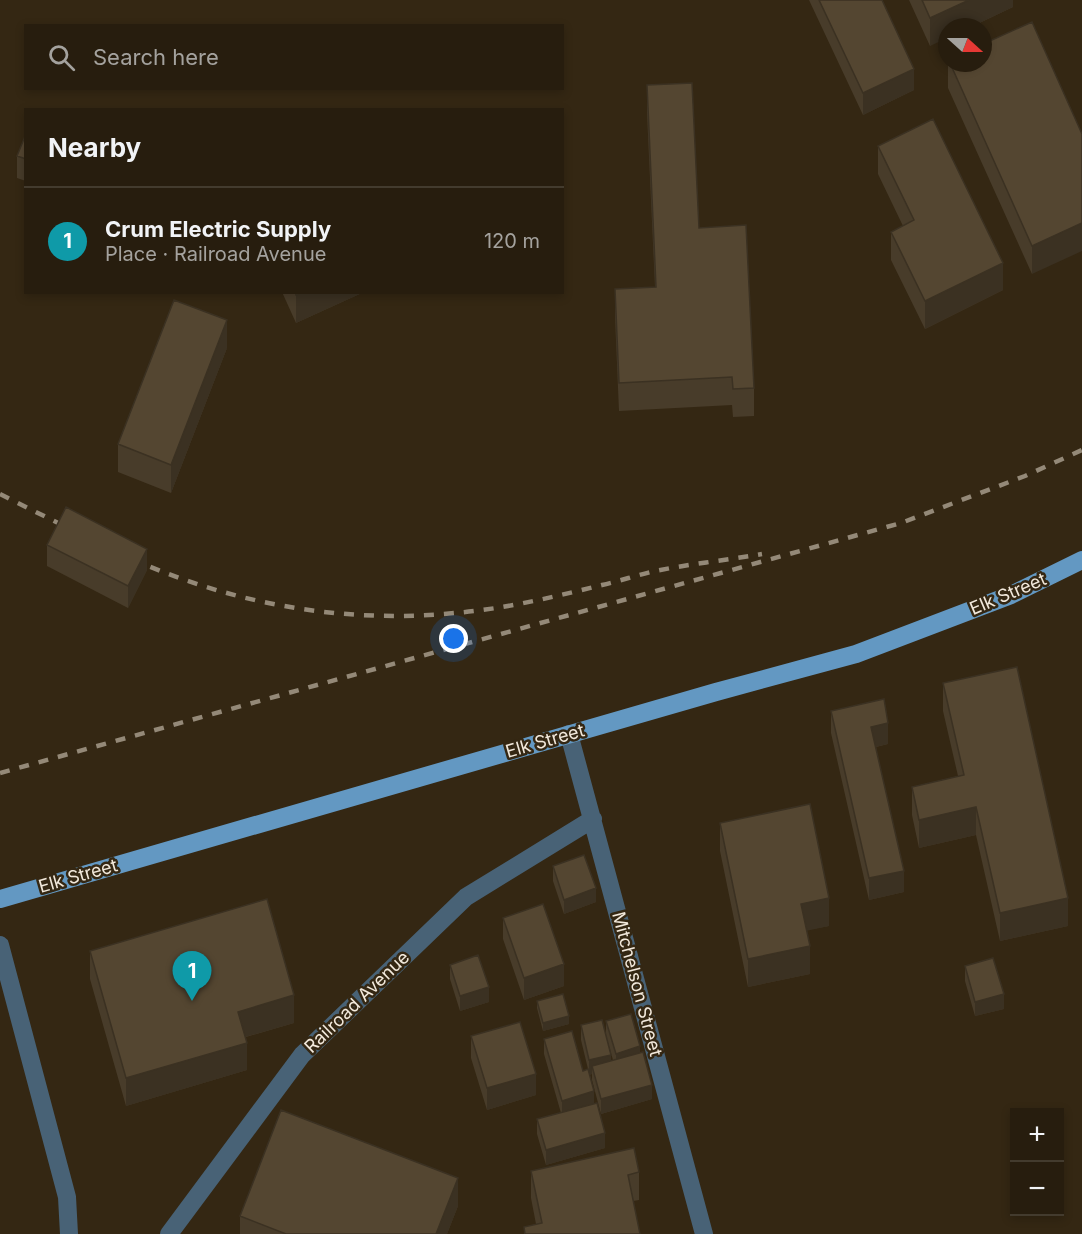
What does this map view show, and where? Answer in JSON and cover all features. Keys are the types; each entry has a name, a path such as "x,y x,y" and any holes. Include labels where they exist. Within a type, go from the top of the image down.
{"main road":[{"name":"Elk Street","path":"0,899 569,734 856,654 1011,595 1082,560"}],"street":[{"name":"Mitchelson Street","path":"569,734 704,1234"},
{"name":"Railroad Avenue","path":"169,1234 311,1046 466,897 593,819"},
{"path":"0,945 67,1197 69,1234"}],"building":[{"path":"819,0 882,0 914,69 863,93"},
{"path":"922,0 969,0 930,18"},
{"path":"1032,22 1082,134 1082,223 1032,246 954,72 992,72 992,40"},
{"path":"692,83 699,228 746,225 754,388 733,389 732,377 619,383 615,289 656,287 647,85"},
{"path":"933,119 1003,263 925,301 891,232 914,220 878,146"},
{"path":"24,139 24,158 17,156"},
{"path":"174,300 227,320 171,465 118,444"},
{"path":"66,507 147,549 128,586 47,545"},
{"path":"1017,667 1068,898 1000,913 976,807 919,820 912,787 964,775 943,683"},
{"path":"884,699 888,723 871,727 904,871 869,878 831,711"},
{"path":"810,804 829,898 801,904 810,946 748,959 720,823"},
{"path":"584,855 596,888 564,900 553,866"},
{"path":"267,899 294,995 238,1012 247,1043 126,1078 90,951"},
{"path":"543,904 564,964 524,978 503,918"},
{"path":"478,955 489,987 460,996 450,965"},
{"path":"993,958 1004,994 975,1002 965,966"},
{"path":"563,994 569,1016 543,1023 537,1001"},
{"path":"631,1014 640,1046 616,1054 606,1021"},
{"path":"602,1020 611,1055 589,1060 581,1025"},
{"path":"520,1022 536,1074 487,1088 471,1036"},
{"path":"572,1031 583,1071 588,1069 594,1091 562,1101 544,1039"},
{"path":"643,1052 652,1085 601,1099 592,1066"},
{"path":"597,1103 605,1133 546,1150 537,1119"},
{"path":"281,1110 458,1178 436,1234 286,1234 240,1216"},
{"path":"634,1148 639,1172 628,1175 640,1234 525,1234 524,1227 542,1223 531,1171"}],"railway":[{"path":"0,773 901,523 1025,476 1082,450"},
{"path":"0,494 72,530"},
{"path":"132,559 170,575 249,599 331,613 413,616 510,606 655,571 762,554"}],"place":[{"name":"Crum Electric Supply","path":"192,1001"}]}
